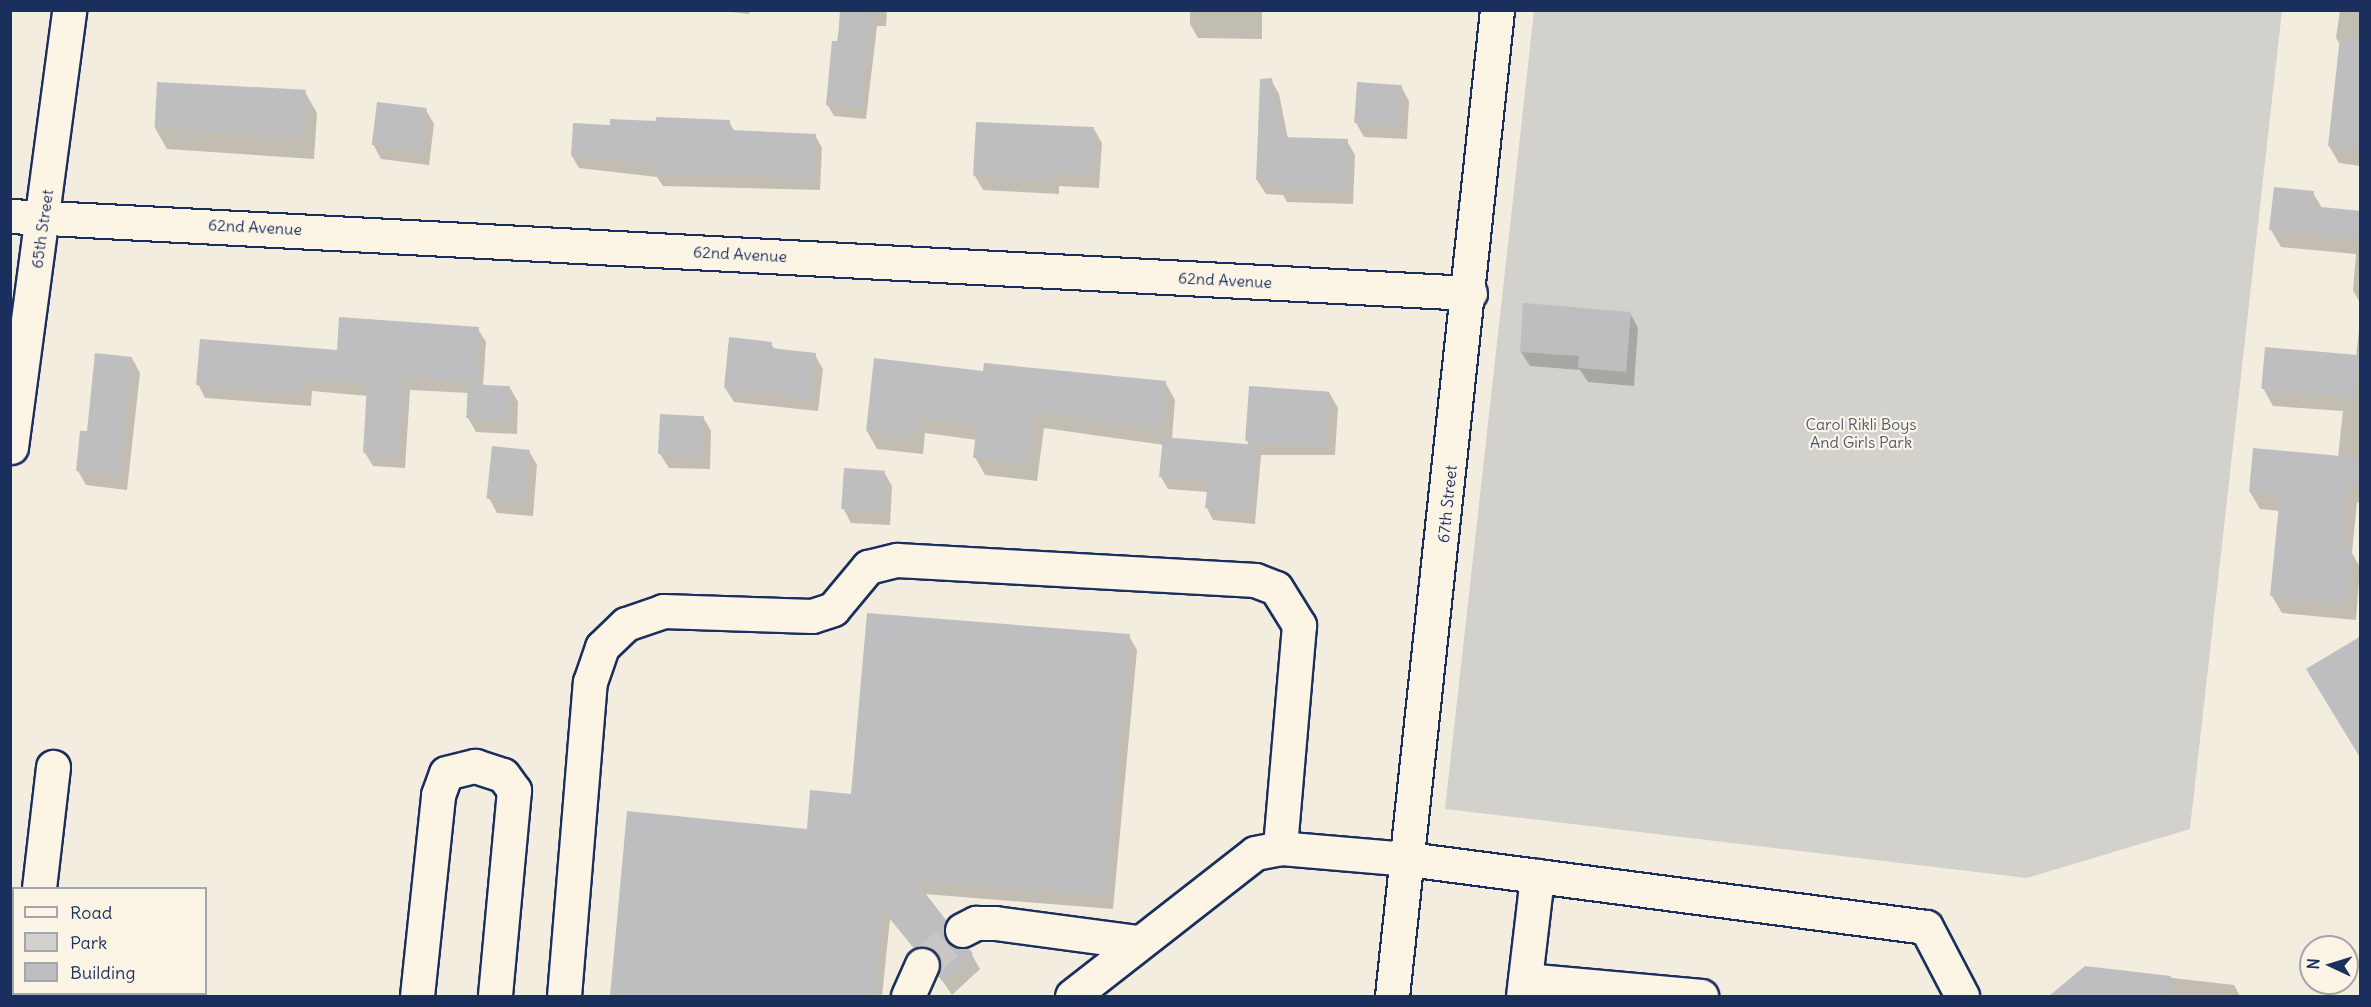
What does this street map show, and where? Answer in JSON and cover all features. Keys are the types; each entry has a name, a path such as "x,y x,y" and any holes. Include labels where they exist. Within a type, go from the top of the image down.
{"street":[{"name":"65th Street","path":"11,447 45,216 69,10"},
{"name":"67th Street","path":"1392,996 1470,293 1497,10"},
{"name":"62nd Avenue","path":"10,216 45,216 1470,293"},
{"path":"564,996 590,682 602,647 626,624 663,611 812,616 833,609 868,567 897,561 1255,580 1276,588 1299,625 1280,848"},
{"path":"417,996 438,795 446,774 475,766 503,775 514,790 495,996"},
{"path":"39,887 53,767"},
{"path":"1072,996 1138,942 1255,853 1280,848 1407,859 1926,927 1962,996"},
{"path":"1537,876 1524,988 1701,996"},
{"path":"962,930 976,923 995,923 1138,942"},
{"path":"908,996 922,965"}],"green space":[{"name":"Carol Rikli Boys And Girls Park","path":"1534,11 2282,11 2190,829 2027,878 1445,809"}],"building":[{"path":"840,10 871,10 861,108 826,105 832,41 838,41"},
{"path":"2340,37 2361,38 2361,150 2328,146"},
{"path":"1272,78 1283,137 1348,139 1346,190 1277,188 1278,181 1256,180 1260,79"},
{"path":"157,82 306,90 303,136 155,128"},
{"path":"1357,82 1402,85 1399,126 1354,123"},
{"path":"377,102 427,108 421,151 372,145"},
{"path":"656,117 730,120 730,130 816,134 814,178 654,174 654,165 571,156 573,123 610,125 610,119 656,121"},
{"path":"976,122 1094,127 1092,174 1052,173 1051,180 973,176"},
{"path":"2274,187 2314,191 2312,206 2361,211 2361,239 2269,230"},
{"path":"1523,303 1631,312 1626,372 1578,368 1579,356 1520,352"},
{"path":"339,317 479,327 476,381 403,377 398,455 363,453 367,383 305,378 304,393 196,385 200,339 337,350"},
{"path":"729,337 772,342 771,348 816,353 811,398 724,388"},
{"path":"2265,347 2360,355 2357,397 2261,389"},
{"path":"95,353 132,357 120,476 76,471 80,431 87,431"},
{"path":"874,358 983,371 984,363 1166,381 1162,429 1034,411 1027,464 973,458 977,424 916,417 913,437 866,431"},
{"path":"468,384 510,386 508,420 466,418"},
{"path":"1249,386 1330,392 1326,447 1245,441"},
{"path":"660,414 704,416 702,456 658,454"},
{"path":"1163,437 1257,445 1249,513 1205,508 1208,482 1159,477"},
{"path":"492,446 530,450 524,503 486,499"},
{"path":"2253,448 2361,458 2361,487 2347,486 2342,549 2352,550 2347,603 2270,596 2280,495 2249,492"},
{"path":"844,468 885,471 882,512 841,509"},
{"path":"867,613 1130,634 1105,895 915,880 946,920 946,939 952,946 968,947 973,954 943,982 938,976 941,964 937,954 929,948 915,948 883,907 873,996 610,996 627,811 807,829 810,790 851,794"},
{"path":"2361,636 2361,759 2306,669"},
{"path":"2085,966 2171,976 2170,996 2049,996"}],"tunnel":[{"path":"922,965 962,930"}]}
